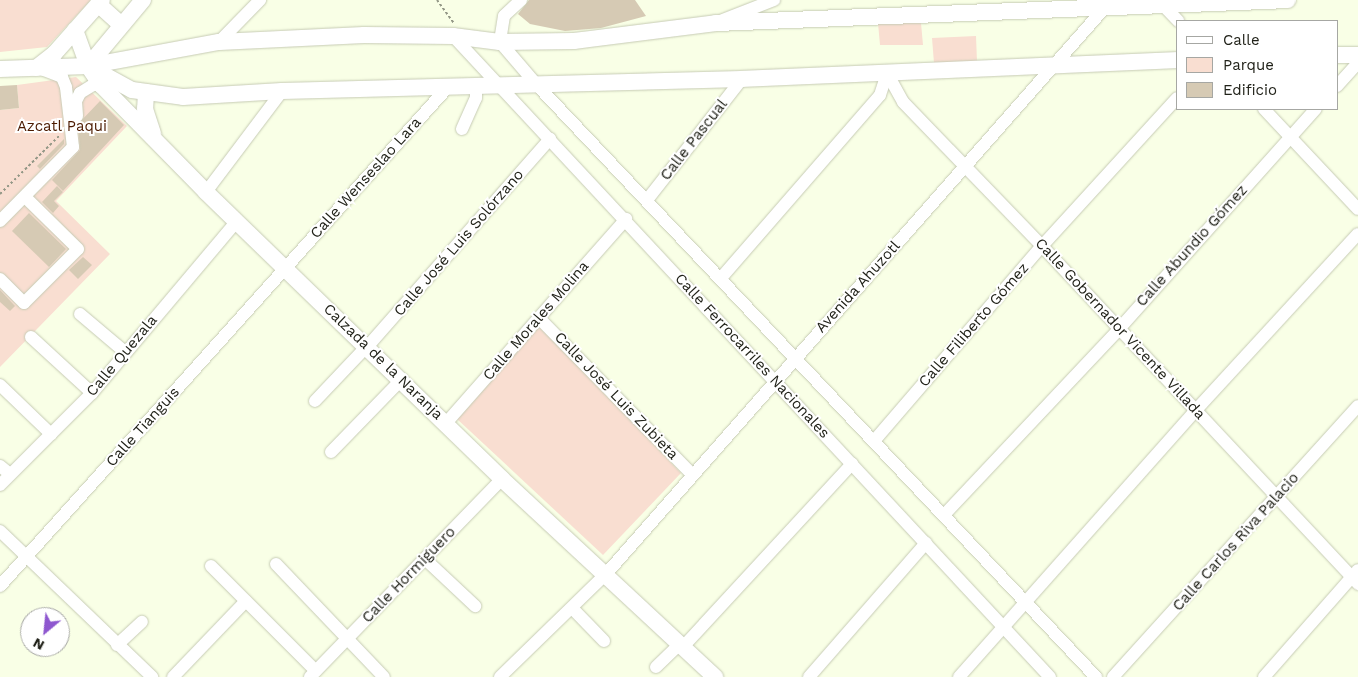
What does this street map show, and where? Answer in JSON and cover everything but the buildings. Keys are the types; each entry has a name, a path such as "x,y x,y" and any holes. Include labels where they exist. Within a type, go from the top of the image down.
{"main road":[{"path":"88,66 121,24 143,0"},
{"path":"0,69 88,66 219,42 364,35 458,37 500,42 574,41 716,23 1107,5 1288,0"},
{"path":"36,68 100,2 121,24"},
{"name":"Calzada de la Naranja","path":"74,30 88,66 101,86 206,192 447,422 502,479 715,677"},
{"path":"1338,55 1358,55"},
{"path":"88,66 139,91 184,97 282,91 742,79 1053,67 1176,60"},
{"path":"124,108 124,100 139,91"},
{"path":"139,91 148,124 156,141"}],"street":[{"path":"219,42 260,0"},
{"path":"500,42 504,16 521,0"},
{"path":"716,23 774,0"},
{"path":"1161,4 1177,20"},
{"name":"Avenida Ahuzotl","path":"500,677 606,574 692,474 1107,5"},
{"name":"Calle Ferrocarriles Nacionales","path":"458,37 500,86 626,219 1050,677"},
{"name":"Calle Ferrocarriles Nacionales","path":"500,42 536,84 796,357 1096,677"},
{"path":"1338,85 1358,63"},
{"path":"36,68 62,77 71,124 73,148"},
{"path":"720,278 880,95 887,73"},
{"name":"Calle Gobernador Vicente Villada","path":"887,73 903,102 1356,577"},
{"name":"Calle Pascual","path":"646,200 742,79"},
{"path":"0,221 73,148 79,128 76,101 85,89 101,86"},
{"path":"462,129 476,98 476,86"},
{"name":"Calle Wenseslao Lara","path":"284,268 447,88"},
{"path":"206,192 282,91"},
{"name":"Calle Filiberto Gómez","path":"874,440 1042,246 1176,99"},
{"path":"1265,110 1358,209"},
{"name":"Calle Abundio Gómez","path":"944,515 1118,329 1315,110"},
{"name":"Calle José Luis Solórzano","path":"315,401 367,346 550,139"},
{"path":"0,279 24,303 78,249 24,197"},
{"name":"Calle Morales Molina","path":"447,422 626,219"},
{"name":"Calle Quezala","path":"0,485 5,470 51,434 92,393 237,221"},
{"path":"959,677 1027,603 1196,410 1358,234"},
{"name":"Calle Tianguis","path":"0,586 284,268"},
{"path":"80,314 125,352"},
{"name":"Calle José Luis Zubieta","path":"539,318 692,474"},
{"path":"31,337 92,393"},
{"path":"331,452 402,379"},
{"path":"0,385 51,434"},
{"name":"Calle Carlos Riva Palacio","path":"1113,677 1358,406"},
{"path":"656,667 681,646 852,464"},
{"name":"Calle Hormiguero","path":"211,566 313,674 502,479"},
{"path":"0,531 152,677"},
{"path":"808,677 926,543"},
{"path":"425,559 476,606"},
{"path":"276,564 384,677"},
{"path":"1264,677 1356,577"},
{"path":"173,677 246,601"},
{"path":"572,608 604,641"},
{"path":"118,645 142,622"}],"path":[{"path":"437,0 458,37"},
{"path":"0,194 71,124"}],"green space":[{"path":"0,0 91,0 47,47 0,52"},
{"path":"878,23 921,23 923,45 880,45"},
{"path":"976,36 977,62 934,63 932,38"},
{"name":"Azcatl Paqui","path":"76,77 127,126 56,201 110,254 0,367 0,110 19,108 17,85"},
{"path":"539,325 681,473 603,555 457,419"}]}
